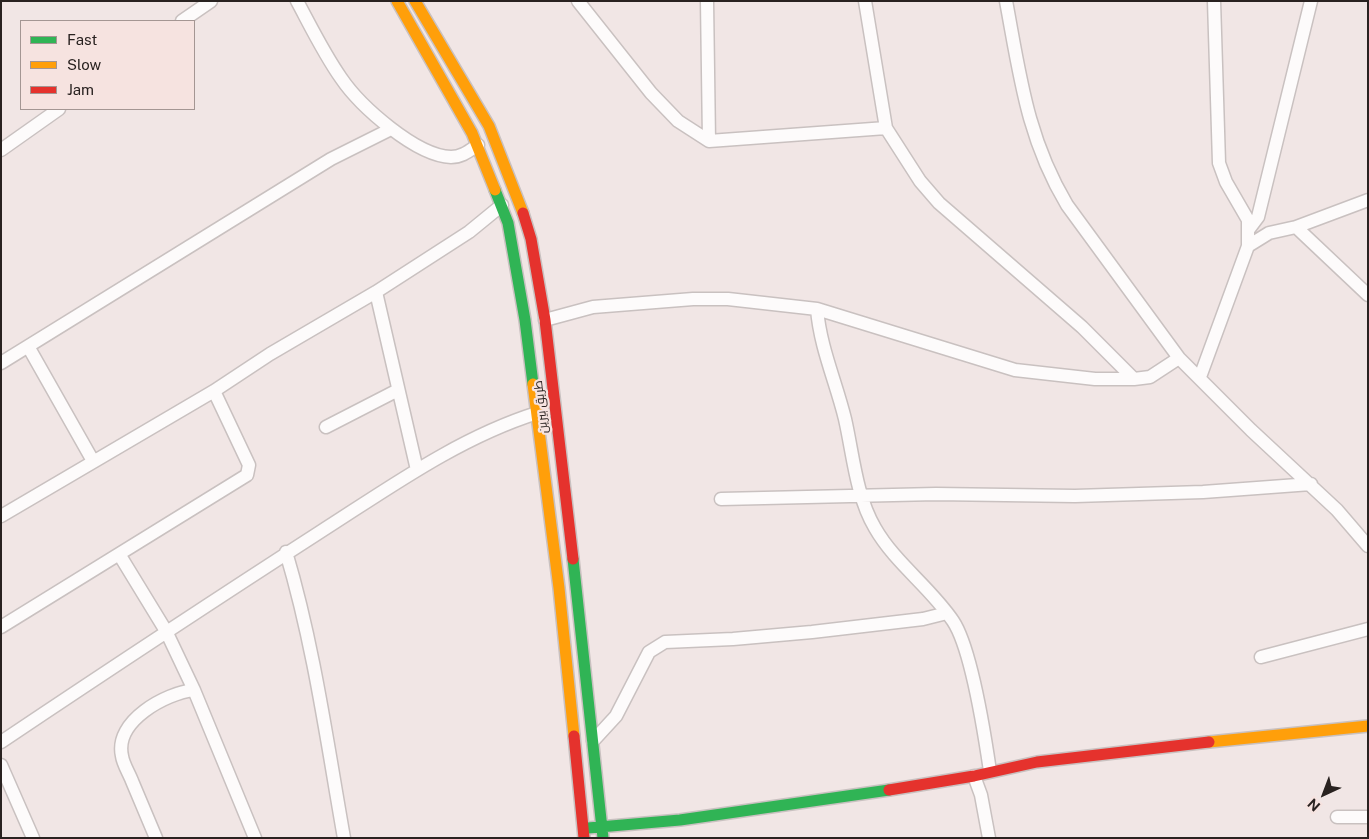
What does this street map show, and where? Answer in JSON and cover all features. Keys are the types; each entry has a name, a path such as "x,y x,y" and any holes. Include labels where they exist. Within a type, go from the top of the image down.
{"main road":[{"name":"طريق بيرين","path":"397,1 450,92 478,145 508,223 520,283 551,521 584,833"},
{"name":"طريق بيرين","path":"415,1 489,126 506,163 531,239 545,320 569,519 602,832"},
{"path":"551,521 569,519"},
{"path":"584,833 802,804 974,776 1037,762 1206,742 1268,738 1368,726"}],"street":[{"path":"183,20 211,1"},
{"path":"298,1 342,80 391,129 428,150 449,157 464,154 478,145"},
{"path":"578,1 651,93 678,121 710,141 886,128"},
{"path":"707,1 710,141"},
{"path":"865,1 886,128 920,180 939,203 1082,327 1134,379"},
{"path":"1006,1 1024,100 1034,138 1053,182 1087,233 1180,358 1251,430 1311,484 1337,510 1368,546"},
{"path":"1200,378 1248,246 1249,229 1248,220 1226,182 1220,163 1214,1"},
{"path":"1249,229 1258,217 1311,1"},
{"path":"1,150 58,110"},
{"path":"1,363 331,159 391,129"},
{"path":"1248,246 1269,233 1296,227 1368,200"},
{"path":"1,516 214,391 270,354 376,292 469,232 502,205"},
{"path":"1296,227 1368,295"},
{"path":"376,292 417,470"},
{"path":"545,320 593,307 693,299 728,299 817,309 1015,370 1095,379 1134,379 1150,376 1180,358"},
{"path":"817,309 822,343 869,515 881,537 947,613 956,627 964,648 990,771"},
{"path":"28,348 93,461"},
{"path":"326,427 398,390"},
{"path":"1,628 247,475 249,465 214,391"},
{"path":"1,742 286,552 417,470 501,424 537,412"},
{"path":"721,498 1009,493 1074,496 1203,492 1311,484"},
{"path":"286,552 299,596 344,838"},
{"path":"119,554 166,631 194,690 255,838"},
{"path":"593,741 616,716 648,652 665,642 733,639 812,632 923,619 947,613"},
{"path":"1261,656 1368,629"},
{"path":"156,838 121,755 124,734 142,712 162,698 181,691 194,690"},
{"path":"1,765 33,838"},
{"path":"974,776 989,838"},
{"path":"1336,817 1368,817"}],"traffic: fast":[{"path":"495,190 508,223 525,320 533,384"},
{"path":"573,559 603,838"},
{"path":"588,828 680,820 889,790"}],"traffic: slow":[{"path":"397,1 472,133 495,190"},
{"path":"415,1 489,126 523,213"},
{"path":"533,384 559,588 574,736"},
{"path":"1209,742 1368,726"}],"traffic: jam":[{"path":"523,213 531,239 545,320 573,559"},
{"path":"574,736 584,838"},
{"path":"889,790 974,776 1037,762 1209,742"}]}
